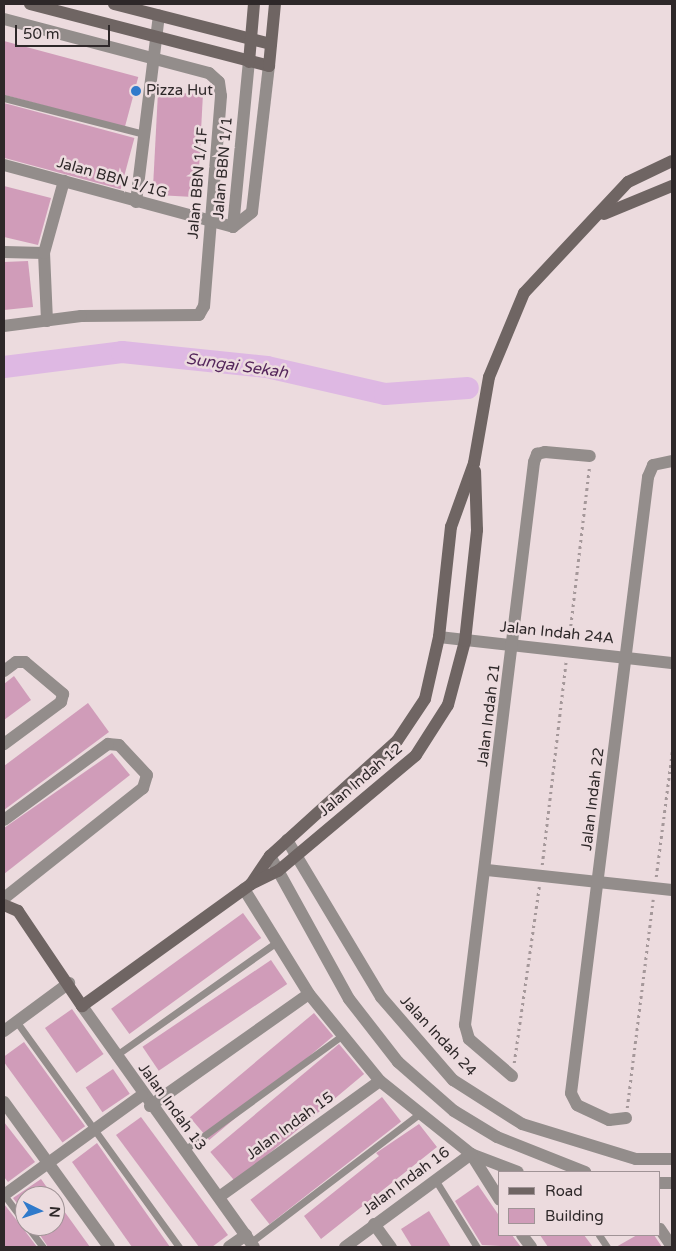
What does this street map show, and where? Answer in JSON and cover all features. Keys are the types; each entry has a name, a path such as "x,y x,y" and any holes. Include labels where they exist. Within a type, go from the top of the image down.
{"street":[{"path":"30,4 269,66"},
{"path":"114,4 271,44"},
{"name":"Jalan BBN 1/1","path":"233,227 254,4"},
{"name":"Jalan BBN 1/1","path":"233,227 252,212 275,4"},
{"path":"136,202 159,15"},
{"name":"Jalan BBN 1/1F","path":"4,19 209,73 219,82 204,306 199,315 46,321 4,326"},
{"name":"Jalan Indah 12","path":"248,886 270,856 398,741 425,700 439,637 451,526 474,463 489,377 524,293 602,215 628,182 672,161"},
{"name":"Jalan BBN 1/1G","path":"4,165 211,223 233,227"},
{"path":"46,321 44,252 64,181"},
{"name":"Jalan Indah 12","path":"602,215 672,186"},
{"path":"4,252 44,252"},
{"name":"Jalan Indah 21","path":"512,1076 466,1033 513,644 537,454 590,456"},
{"name":"Jalan Indah 22","path":"626,1118 609,1120 577,1105 571,1093 600,882 648,477 653,465 672,461"},
{"name":"Jalan Indah 12","path":"82,1006 248,886 278,871 416,755 448,705 465,641 477,530 474,463"},
{"name":"Jalan Indah 24A","path":"439,637 465,641 567,649 672,663"},
{"path":"4,671 16,662 25,662 63,694 61,702 4,744"},
{"path":"4,820 114,743 147,775 144,788 4,898"},
{"name":"Jalan Indah 24","path":"287,840 381,997 453,1080 522,1124 636,1159 672,1159"},
{"path":"270,856 349,999 398,1062 454,1112 490,1133 583,1171"},
{"path":"487,870 672,890"},
{"path":"248,886 275,943 340,1037 380,1081 471,1154 498,1197"},
{"name":"Jalan Indah 13","path":"4,905 18,911 142,1095 219,1197 250,1242"},
{"path":"4,1031 68,983"},
{"path":"150,1106 309,994"},
{"name":"Jalan Indah 15","path":"219,1197 380,1081"},
{"path":"4,1195 142,1095"},
{"path":"4,1102 109,1247"},
{"name":"Jalan Indah 16","path":"345,1247 471,1154 515,1171"},
{"path":"374,1224 391,1247"},
{"path":"661,1230 672,1247"},
{"path":"523,1236 531,1247"},
{"path":"229,1247 250,1242"}],"lane":[{"path":"4,98 144,134"},
{"path":"115,1056 275,943"},
{"path":"16,1021 179,1247"},
{"path":"183,1151 340,1037"},
{"path":"250,1242 419,1114"},
{"path":"436,1181 477,1247"},
{"path":"4,1195 15,1210"},
{"path":"34,1236 43,1247"},
{"path":"599,1236 607,1247"}],"path":[{"path":"512,1076 541,876 590,456"},
{"path":"626,1118 672,752"}],"building":[{"path":"4,41 138,77 125,127 4,95"},
{"path":"158,92 203,94 198,197 153,195"},
{"path":"4,103 134,138 121,189 4,158"},
{"path":"4,186 51,198 38,245 4,237"},
{"path":"28,261 33,307 4,310 4,262"},
{"path":"14,676 31,700 4,720 4,684"},
{"path":"88,703 109,732 4,810 4,766"},
{"path":"112,753 130,775 4,874 4,828"},
{"path":"243,913 261,938 129,1034 111,1009"},
{"path":"271,960 287,984 159,1071 142,1047"},
{"path":"72,1009 104,1054 77,1073 45,1028"},
{"path":"314,1013 333,1036 209,1140 190,1117"},
{"path":"24,1042 85,1126 62,1143 4,1062 4,1057"},
{"path":"339,1044 364,1074 235,1182 210,1152"},
{"path":"113,1069 130,1094 102,1112 86,1087"},
{"path":"382,1097 401,1121 269,1224 250,1200"},
{"path":"141,1117 228,1235 212,1247 199,1247 116,1135"},
{"path":"4,1122 35,1162 8,1182 4,1177"},
{"path":"419,1124 437,1147 321,1239 304,1216 379,1156 376,1153"},
{"path":"97,1143 170,1247 132,1247 72,1162"},
{"path":"41,1179 46,1186 31,1186"},
{"path":"478,1185 498,1214 498,1236 513,1236 521,1247 482,1245 455,1201"},
{"path":"4,1204 15,1218 15,1236 29,1236 37,1247 4,1247"},
{"path":"429,1211 451,1247 412,1247 401,1229"},
{"path":"65,1213 90,1247 48,1247 41,1236 65,1236"},
{"path":"541,1236 585,1236 593,1247 548,1247"},
{"path":"635,1236 655,1236 662,1247 616,1247"}],"waterway":[{"name":"Sungai Sekah","path":"4,367 122,352 267,367 385,394 468,388"}],"place":[{"name":"Pizza Hut","path":"136,91"}]}
